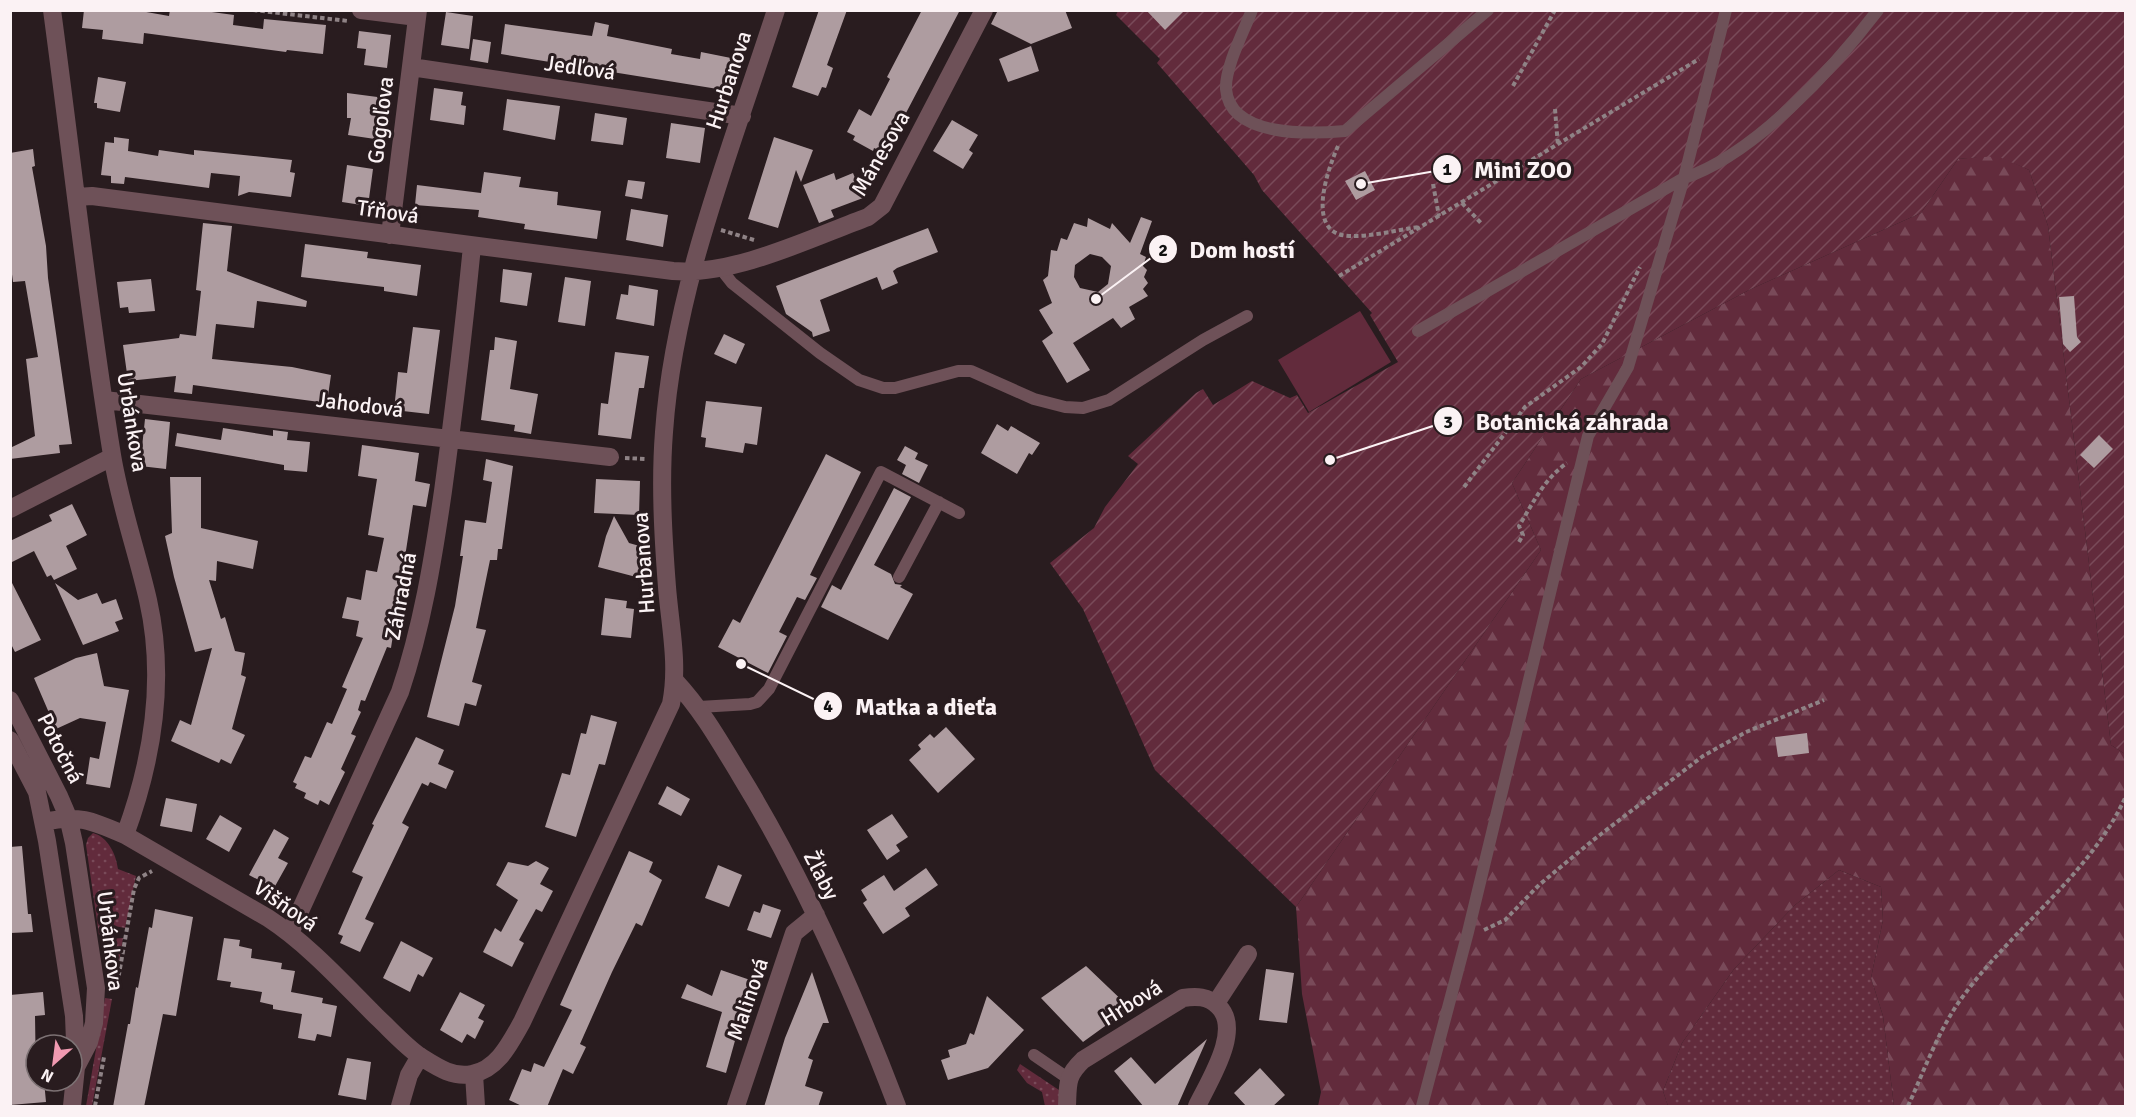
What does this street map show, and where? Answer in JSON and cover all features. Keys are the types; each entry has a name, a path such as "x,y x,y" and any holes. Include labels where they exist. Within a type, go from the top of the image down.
{"street":[{"name":"Urbánkova","path":"52,10 112,457 148,601 157,656 157,701 153,728 135,807 125,835"},
{"name":"Hurbanova","path":"474,1074 487,1068 503,1053 522,1022 662,728 675,681 663,532 664,434 670,379 692,272 776,10"},
{"name":"Mánesova","path":"692,272 721,269 868,218 882,206 984,10"},
{"path":"359,17 417,14"},
{"name":"Gogoľova","path":"390,235 417,14"},
{"name":"Jedľová","path":"411,67 742,116"},
{"name":"Tŕňová","path":"77,197 104,198 692,272"},
{"name":"Záhradná","path":"290,933 400,693 414,652 428,589 450,439 472,246"},
{"name":"Jahodová","path":"104,400 610,457"},
{"path":"10,509 112,457"},
{"name":"Žľaby","path":"675,681 699,707 758,805 816,915 897,1107"},
{"name":"Potočná","path":"10,700 68,817"},
{"name":"Potočná","path":"10,740 37,792 44,822"},
{"name":"Urbánkova","path":"68,817 96,977 94,1023 84,1052"},
{"name":"Višňová","path":"44,822 68,817 88,820 125,835 290,933 420,1056 458,1076 474,1074"},
{"name":"Urbánkova","path":"44,822 75,1033"},
{"name":"Malinová","path":"736,1107 794,933 816,915"},
{"path":"1197,1107 1227,1038 1228,1019 1216,1003 1248,954"},
{"name":"Hrbová","path":"1068,1079 1072,1071 1083,1060 1183,998 1196,996 1216,1003"},
{"path":"400,1107 409,1075 420,1056"},
{"path":"474,1074 476,1107"},
{"path":"1067,1107 1068,1079"}],"lane":[{"path":"1252,10 1240,39 1226,86 1228,98 1256,126 1315,134 1345,131 1488,10"},
{"path":"1422,1107 1468,932 1588,436 1628,368 1683,182 1726,10"},
{"path":"1418,330 1727,157 1776,120 1833,64 1878,10"},
{"path":"721,269 732,284 820,353 859,380 883,388 895,388 958,371 971,371 1034,399 1065,407 1083,408 1109,400 1203,340 1247,316"},
{"path":"699,707 750,704 757,702 769,689 881,472 959,513"},
{"path":"899,577 939,502"},
{"path":"1034,1055 1068,1079"}],"path":[{"path":"253,10 359,17"},
{"path":"1513,87 1555,10"},
{"path":"1339,276 1558,146 1715,49"},
{"path":"1555,109 1558,146"},
{"path":"1345,131 1328,169 1323,212 1328,227 1349,236 1422,227"},
{"path":"1433,184 1439,216"},
{"path":"1462,202 1481,223"},
{"path":"721,230 762,243"},
{"path":"1464,487 1525,407 1581,367 1602,344 1633,278 1646,260"},
{"path":"1519,542 1523,535 1519,526 1535,497 1555,471 1584,451"},
{"path":"1468,932 1487,930 1505,920 1539,885 1565,863 1703,756 1746,732 1824,700"},
{"path":"1908,1107 1942,1031 1964,995 2037,915 2099,840 2126,796"}],"green space":[{"path":"1118,11 2125,11 2125,754 2111,745 2048,226 2029,170 1997,156 1958,159 1921,213 1751,289 1581,379 1512,483 1541,550 1296,907 1155,770 1083,609 1050,563 1094,528 1105,507 1138,464 1128,456 1196,393 1203,389 1213,405 1252,381 1290,398 1297,395 1308,413 1398,362 1370,315 1372,313 1262,190 1254,175 1157,63 1160,59 1116,15"},
{"path":"1997,155 2029,170 2048,226 2111,745 2125,754 2125,1106 1894,1106 1883,1016 1871,978 1883,920 1881,887 1839,870 1795,905 1734,969 1682,1043 1663,1091 1668,1106 1318,1106 1321,1092 1302,994 1296,907 1541,550 1512,483 1581,379 1751,289 1921,213 1958,159"},
{"path":"1360,311 1391,362 1309,412 1278,360"},
{"path":"93,833 107,842 118,869 136,876 125,928 109,925 107,933 99,935 86,845"},
{"path":"1839,870 1881,887 1883,920 1871,978 1883,1016 1894,1106 1668,1106 1663,1091 1682,1043 1734,969 1795,905"},
{"path":"123,938 114,990 107,989 107,968 101,944 109,939"},
{"path":"105,998 112,999 92,1106 86,1106"},
{"path":"1020,1064 1059,1090 1061,1106 1045,1106 1042,1092 1027,1083 1017,1070"}],"building":[{"path":"84,10 135,10 169,16 170,10 197,10 234,15 233,25 263,29 264,19 326,25 323,54 287,50 286,52 144,33 143,44 102,39 103,30 82,28"},
{"path":"819,10 847,10 827,65 833,68 826,88 822,87 818,96 792,87"},
{"path":"922,10 960,10 885,153 874,148 873,151 853,140 855,136 847,132 859,109 871,116 890,79 887,77"},
{"path":"998,10 1065,10 1072,28 1031,44 991,24"},
{"path":"1146,10 1185,10 1165,30"},
{"path":"446,12 473,16 469,49 441,45"},
{"path":"595,22 609,25 607,36 672,49 671,54 700,59 701,52 731,58 724,90 501,54 505,24 592,36"},
{"path":"359,31 391,35 387,68 364,65 366,49 357,48"},
{"path":"473,39 491,42 488,63 470,60"},
{"path":"1031,46 1039,71 1008,82 999,59"},
{"path":"98,77 126,82 120,112 97,108 97,103 94,103"},
{"path":"434,88 463,92 461,105 466,106 464,125 430,120"},
{"path":"347,93 385,98 382,121 377,121 375,139 348,135 351,118 347,118"},
{"path":"507,99 560,106 555,140 503,130"},
{"path":"595,113 627,118 623,145 591,141"},
{"path":"952,120 978,135 969,150 973,153 963,169 933,151"},
{"path":"671,123 705,128 700,163 666,158"},
{"path":"114,137 129,139 128,151 158,156 159,150 194,155 194,150 292,160 290,172 295,173 291,197 249,192 238,196 240,176 211,173 209,188 125,177 124,184 111,183 111,176 101,175 105,142 114,143"},
{"path":"774,137 813,150 801,182 796,170 778,228 748,219"},
{"path":"33,149 35,166 32,167 46,246 48,278 72,444 59,445 60,453 10,459 10,448 35,436 26,359 38,357 25,281 13,282 10,259 10,153"},
{"path":"347,165 373,169 368,206 342,202"},
{"path":"1365,171 1375,190 1356,200 1345,181"},
{"path":"484,172 521,177 519,187 558,192 557,205 601,211 597,239 524,229 525,224 478,217 479,210 415,205 417,185 481,193"},
{"path":"834,173 836,180 853,173 863,198 831,210 834,217 819,223 803,185"},
{"path":"628,180 645,182 642,199 625,196"},
{"path":"631,209 668,215 663,247 626,240"},
{"path":"1141,217 1152,221 1140,254 1146,257 1143,266 1147,270 1144,277 1148,283 1143,289 1148,296 1129,307 1135,319 1121,328 1113,318 1073,343 1090,370 1067,383 1042,341 1053,333 1039,310 1052,303 1043,280 1048,276 1051,250 1057,251 1061,238 1067,240 1074,223 1087,227 1088,218 1110,229 1112,223 1130,243","holes":["1090,254 1102,257 1111,266 1108,284 1098,292 1080,288 1074,277 1075,265"]},
{"path":"203,223 232,226 227,271 307,301 306,307 257,301 254,328 216,324 212,359 292,367 331,375 327,403 193,385 192,394 174,392 176,376 128,381 123,345 179,338 180,334 196,336 201,291 196,290"},
{"path":"928,228 938,252 893,271 898,283 882,290 877,277 820,300 830,331 813,337 812,332 786,314 776,286"},
{"path":"305,244 368,252 367,258 421,265 417,296 384,291 384,287 301,277"},
{"path":"503,269 532,273 527,306 500,302"},
{"path":"565,277 591,281 585,326 558,322"},
{"path":"151,279 155,311 129,313 128,307 120,308 117,282"},
{"path":"629,285 658,290 654,326 616,319 621,294 628,295"},
{"path":"2074,296 2077,337 2081,342 2070,352 2063,344 2059,297"},
{"path":"413,327 440,330 429,414 394,410 398,372 407,373"},
{"path":"724,334 745,344 736,364 714,354"},
{"path":"495,337 517,341 510,389 538,394 531,434 514,431 515,425 481,420 490,350 494,350"},
{"path":"615,352 649,356 644,388 639,388 631,439 598,435 601,403 608,404"},
{"path":"706,401 762,407 757,445 745,443 743,453 705,447 706,438 701,437"},
{"path":"145,419 170,422 166,469 140,466"},
{"path":"997,424 1008,431 1011,426 1040,443 1032,455 1029,453 1017,474 981,453"},
{"path":"223,428 273,436 273,430 288,432 287,440 310,442 307,472 284,470 284,465 175,446 177,433 221,440"},
{"path":"2099,435 2113,449 2094,468 2080,455"},
{"path":"362,445 419,453 415,481 430,484 426,507 413,505 391,648 387,647 365,701 361,700 358,710 361,712 351,734 356,736 341,769 345,772 329,805 320,800 318,805 304,798 306,793 295,788 297,784 293,782 305,756 311,758 327,722 332,724 347,689 342,687 363,638 356,636 359,621 342,618 347,597 361,600 366,570 377,572 384,538 368,535 377,479 358,476"},
{"path":"905,446 918,453 915,459 928,465 919,483 902,474 906,465 897,460"},
{"path":"826,454 861,472 810,575 817,578 805,600 797,597 779,632 787,636 768,673 718,647 733,619 740,623"},
{"path":"486,459 513,466 502,549 498,549 497,560 490,560 476,628 486,630 472,682 482,685 476,706 465,703 459,726 427,717 455,606 463,556 460,556 465,520 486,523 492,482 483,480"},
{"path":"170,477 201,477 201,528 258,541 253,569 217,561 216,581 209,580 221,619 225,617 235,651 245,653 241,675 246,677 232,729 245,735 231,764 221,759 219,763 171,741 180,720 191,725 212,648 195,652 174,577 165,536 172,533"},
{"path":"596,479 640,481 639,515 594,513"},
{"path":"894,488 911,497 874,565 891,574 895,584 902,585 900,587 913,594 888,640 821,607 832,585 841,590"},
{"path":"72,504 87,535 66,546 77,569 54,580 51,575 47,577 34,551 10,563 10,541 52,521 49,515"},
{"path":"614,516 629,543 643,547 640,557 645,558 640,578 598,567"},
{"path":"10,579 41,640 15,652 10,642"},
{"path":"55,583 78,600 97,593 102,604 116,599 123,619 115,622 119,631 83,645"},
{"path":"605,598 627,601 626,608 634,609 631,638 601,635"},
{"path":"97,653 104,686 129,690 110,788 86,784 90,757 99,759 106,722 80,718 56,729 34,678 76,658"},
{"path":"591,715 617,722 605,765 599,764 576,837 545,827 562,773 570,775 581,733 586,734"},
{"path":"946,727 975,759 938,793 909,760 921,749 918,745 930,734 934,738"},
{"path":"1807,733 1809,753 1778,757 1775,737"},
{"path":"416,737 444,750 438,764 454,771 446,789 430,782 428,786 422,783 402,823 409,827 365,919 374,923 360,952 340,943 343,936 338,934 363,877 352,872 374,825 372,824"},
{"path":"667,786 690,799 681,816 658,804"},
{"path":"166,798 197,804 192,832 160,826"},
{"path":"892,814 908,837 896,845 900,851 887,860 867,830"},
{"path":"220,815 242,828 229,852 206,839"},
{"path":"274,829 289,838 278,858 288,863 274,888 249,875"},
{"path":"22,846 28,914 31,914 33,932 10,933 10,847"},
{"path":"629,851 653,862 649,872 662,880 642,926 636,923 612,972 580,1044 586,1047 573,1074 563,1069 547,1107 524,1107 509,1100 522,1069 531,1072 534,1063 544,1067 572,1010 560,1005"},
{"path":"536,861 549,868 540,884 553,891 542,912 536,909 519,940 524,943 512,967 483,952 495,928 501,932 518,900 496,885 508,862 528,866"},
{"path":"718,865 742,875 729,907 705,898"},
{"path":"926,868 938,885 905,908 910,916 883,934 863,903 867,900 861,890 884,875 894,891"},
{"path":"763,904 781,910 771,938 747,930 754,911 760,913"},
{"path":"155,909 193,917 176,1016 163,1014 144,1107 113,1107 128,1024 130,1024 149,927 152,928"},
{"path":"224,938 240,940 239,946 252,949 251,958 282,963 281,969 295,971 291,992 323,998 322,1003 337,1006 331,1037 317,1034 315,1041 298,1038 302,1014 273,1009 273,1005 260,1002 262,992 230,987 231,982 217,980"},
{"path":"401,941 433,958 423,977 418,974 410,992 383,978"},
{"path":"1086,966 1130,1008 1083,1042 1041,998"},
{"path":"1266,969 1294,973 1287,1023 1259,1020"},
{"path":"721,970 756,982 746,1020 741,1019 726,1073 706,1067 722,1012 681,998 687,984 712,996"},
{"path":"812,972 829,1023 823,1023 808,1058 813,1060 805,1086 823,1092 818,1107 764,1107 785,1038"},
{"path":"43,992 45,1015 35,1016 35,1033 24,1033 24,1093 45,1093 46,1102 10,1105 10,995"},
{"path":"460,992 485,1005 478,1018 484,1021 475,1039 467,1034 462,1043 440,1030"},
{"path":"987,996 1024,1030 988,1068 948,1080 941,1060 950,1057 948,1050 966,1044 970,1033 974,1035"},
{"path":"1207,1039 1177,1107 1144,1107 1114,1071 1131,1057 1155,1084"},
{"path":"347,1058 371,1062 366,1100 338,1095"},
{"path":"1260,1068 1285,1095 1272,1107 1247,1107 1234,1093"}],"place":[{"name":"Mini ZOO","path":"1361,184"},
{"name":"Dom hostí","path":"1096,299"},
{"name":"Botanická záhrada","path":"1330,460"},
{"name":"Matka a dieťa","path":"741,664"}]}
